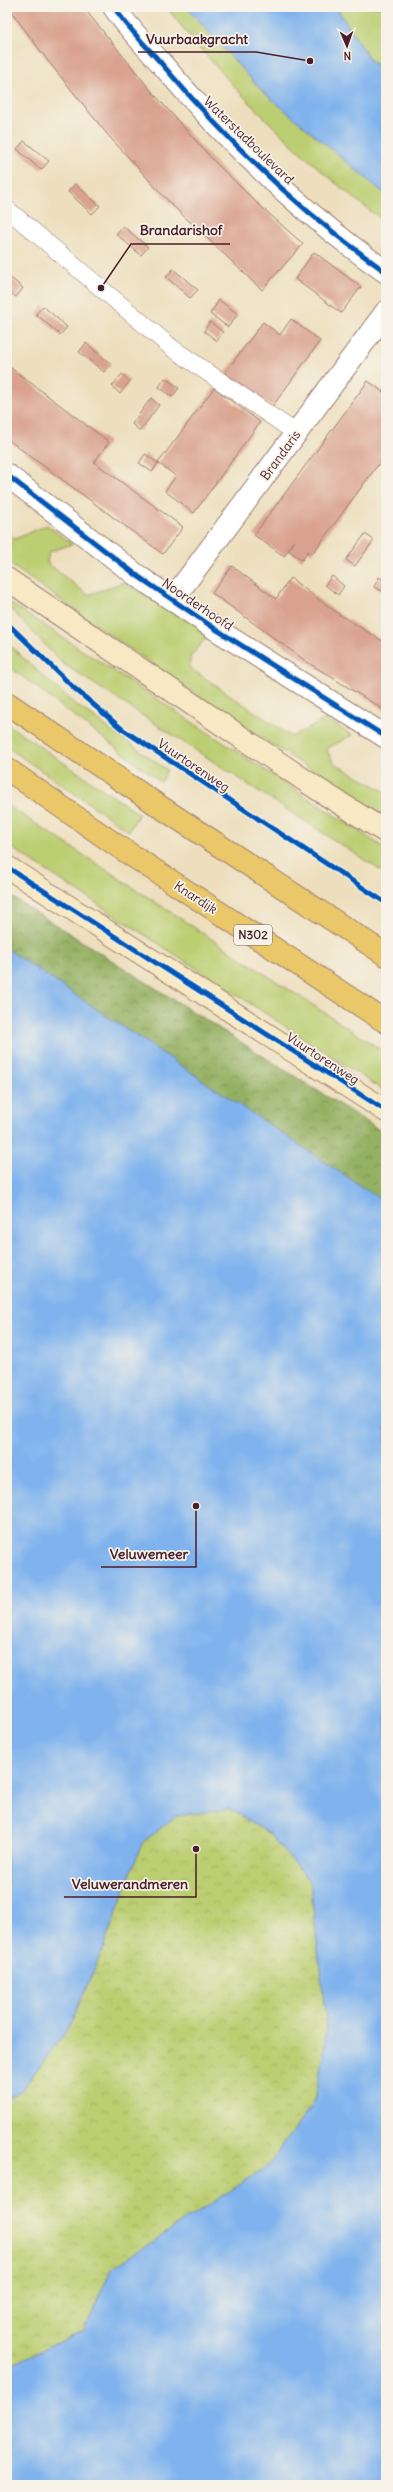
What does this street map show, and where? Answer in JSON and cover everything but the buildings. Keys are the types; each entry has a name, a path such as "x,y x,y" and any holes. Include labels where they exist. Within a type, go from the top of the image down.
{"main road":[{"path":"7,703 159,806 386,955"},
{"name":"Knardijk","path":"7,769 119,847 386,1022"}],"street":[{"name":"Waterstadboulevard","path":"114,7 190,98 274,182 354,250 386,272"},
{"name":"Brandaris","path":"173,599 386,312"},
{"name":"Noorderhoofd","path":"7,475 139,577 214,628 386,737"},
{"path":"7,579 322,792 386,832"},
{"name":"Vuurtorenweg","path":"7,867 386,1111"}],"lane":[{"path":"7,209 172,348 296,434"}],"green space":[{"path":"166,7 186,7 386,195 386,223 355,199 297,149 269,122 242,95 190,37"},
{"path":"336,7 386,7 386,74 370,60"},
{"path":"47,525 72,544 49,552 47,563 88,595 124,582 210,633 190,657 190,668 292,737 326,719 352,735 326,749 334,763 386,792 386,817 289,756 194,693 7,562 7,533 15,539"},
{"path":"7,601 386,849 386,874 62,663 7,605"},
{"path":"7,643 71,701 167,770 161,782 7,665"},
{"path":"7,724 139,814 129,831 7,747"},
{"path":"7,805 386,1053 386,1092 7,845"},
{"path":"7,894 386,1134 386,1214 7,970"},
{"path":"7,970 386,1214 386,2485 7,2485"}],"water":[{"path":"186,7 336,7 370,60 386,74 386,195 263,92"},
{"path":"7,949 386,1203 386,2485 7,2485 7,2367 84,2330 111,2269 268,2166 315,2101 327,2029 310,1881 268,1833 230,1809 176,1816 142,1843 100,1957 68,2029 21,2091 7,2099"}],"cycle path":[{"path":"114,7 130,29 186,92 239,148 295,201 386,272"},
{"path":"7,475 139,577 214,628 386,737"},
{"path":"7,623 74,688 122,729 386,903"},
{"path":"7,867 386,1111"}],"place":[{"name":"Vuurbaakgracht","path":"310,61"},
{"name":"Brandarishof","path":"101,288"},
{"name":"Veluwemeer","path":"196,1506"},
{"name":"Veluwerandmeren","path":"196,1849"}]}
